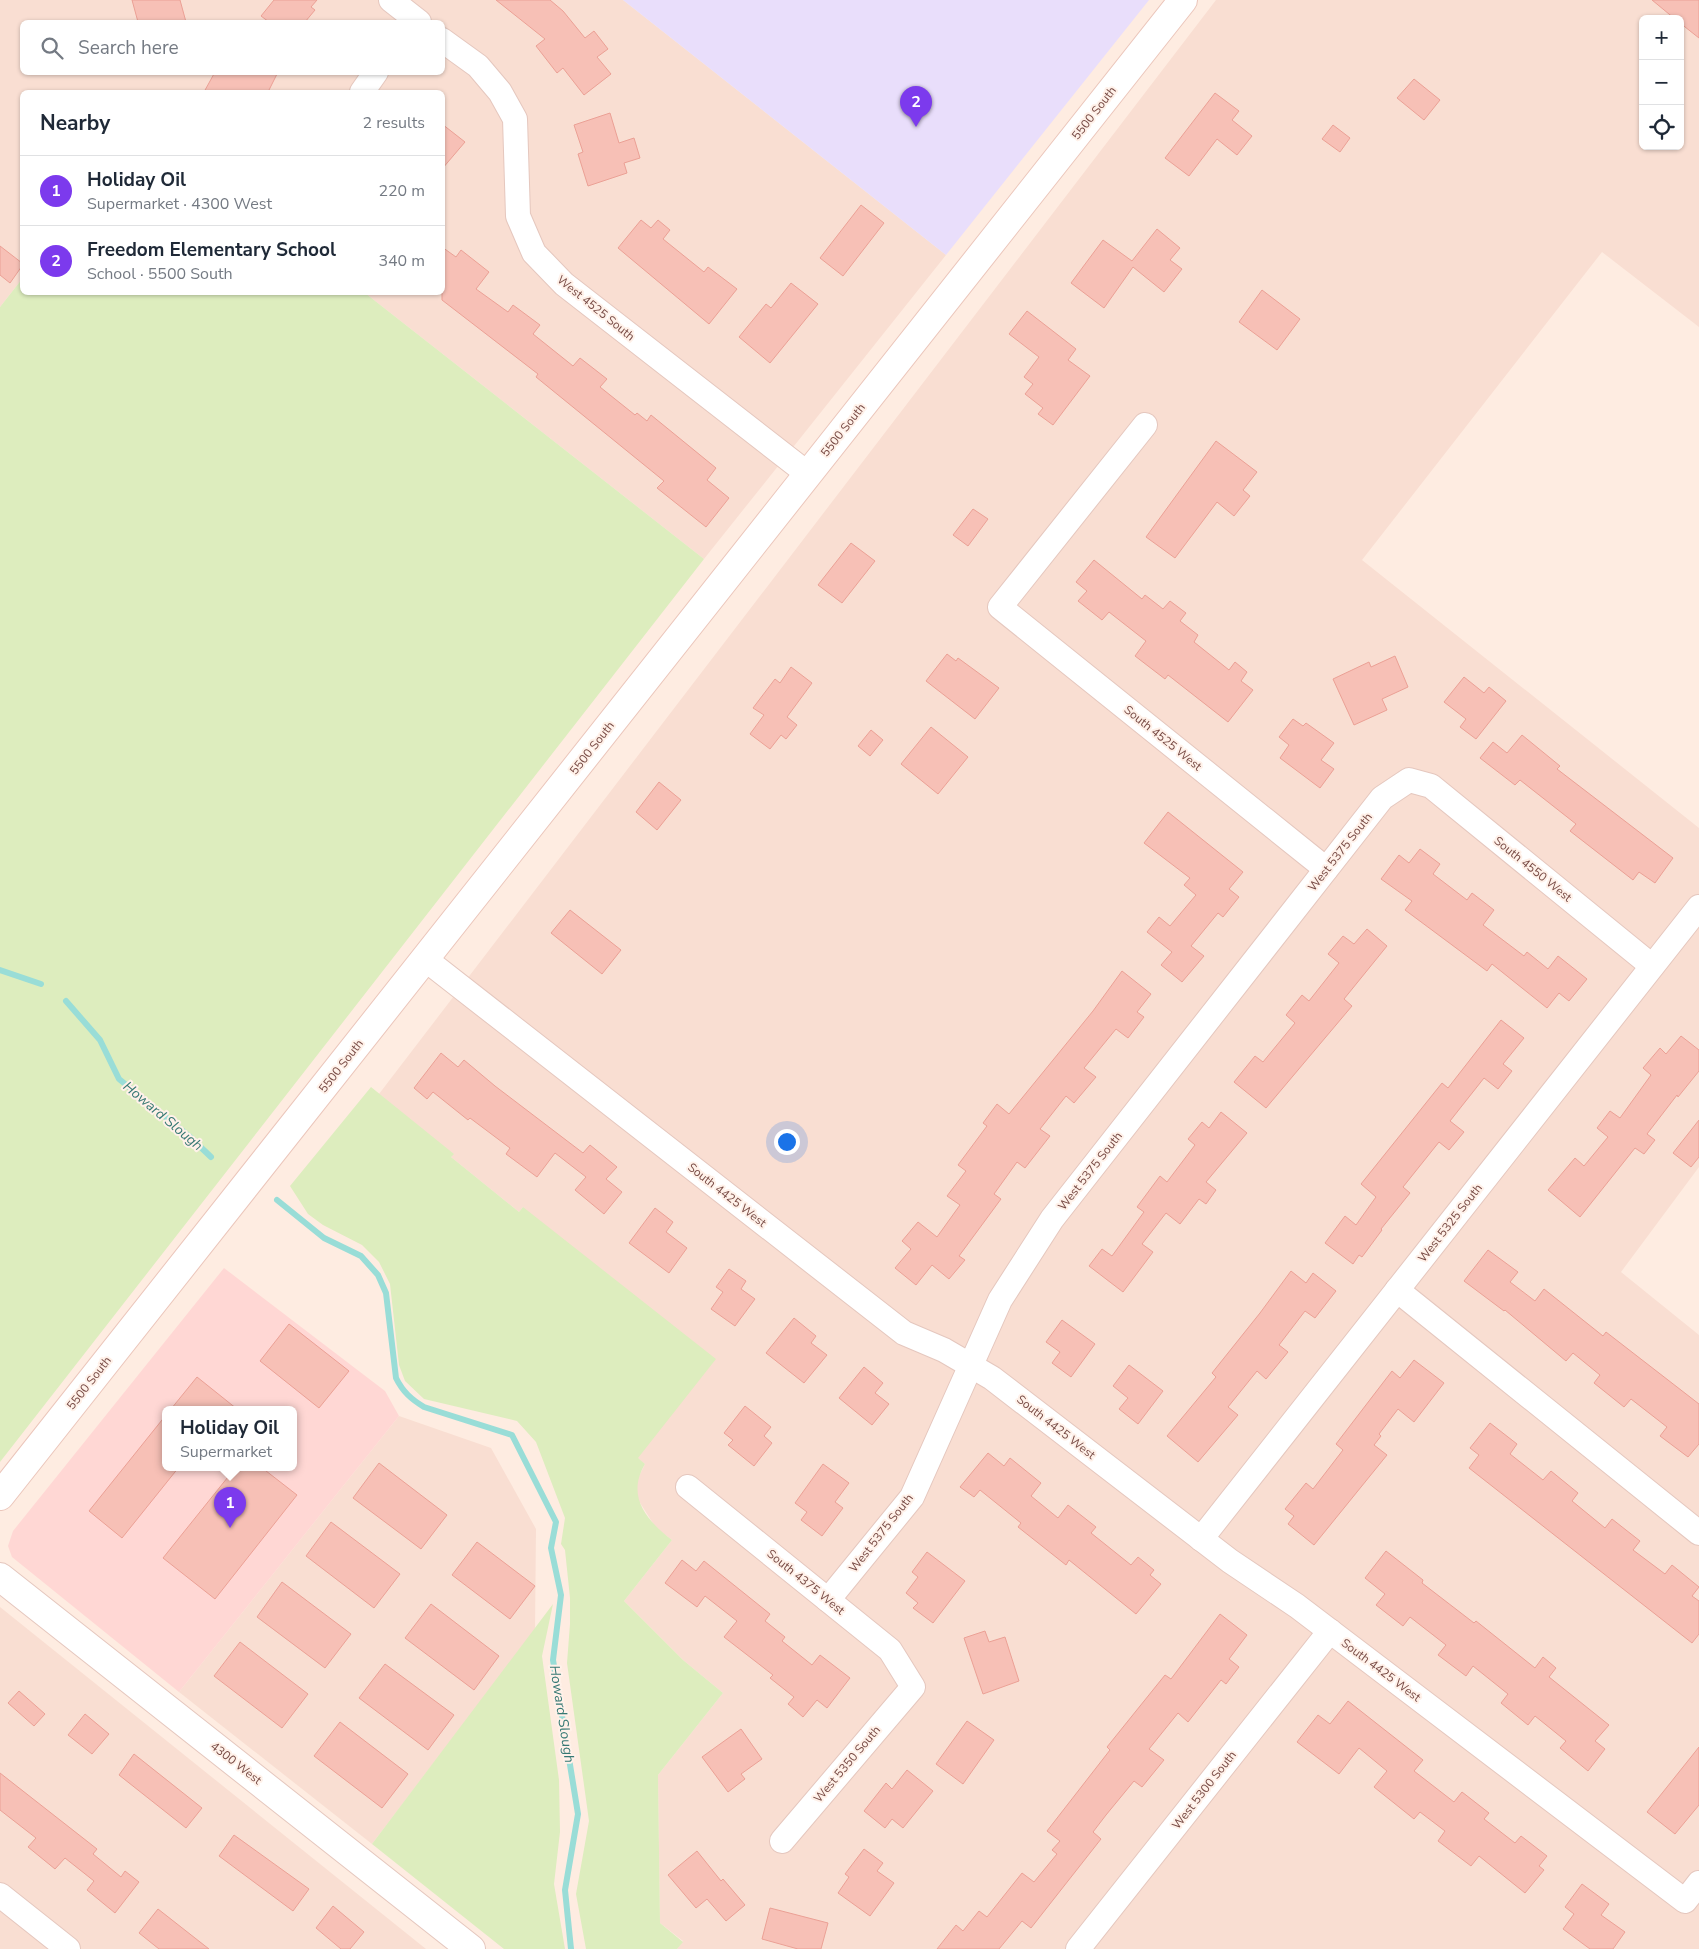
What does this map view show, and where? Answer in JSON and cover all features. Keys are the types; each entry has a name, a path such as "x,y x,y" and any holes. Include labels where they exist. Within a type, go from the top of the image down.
{"main road":[{"name":"5500 South","path":"0,1496 1183,0"},
{"name":"4300 West","path":"0,1577 471,1949"}],"street":[{"path":"391,0 415,20"},
{"name":"West 4525 South","path":"445,42 478,66 500,92 515,119 518,216 534,253 564,284 808,474"},
{"path":"363,90 374,75"},
{"name":"South 4525 West","path":"1145,426 1000,606 1326,869"},
{"name":"West 5375 South","path":"828,1600 912,1497 1000,1300 1052,1220 1382,798 1409,780"},
{"name":"South 4550 West","path":"1409,780 1430,786 1652,966"},
{"name":"West 5325 South","path":"1201,1539 1699,907"},
{"name":"South 4425 West","path":"425,960 904,1333 944,1350 992,1378 1201,1539 1692,1892"},
{"path":"1397,1290 1699,1533"},
{"name":"South 4375 West","path":"688,1487 890,1650 912,1687"},
{"name":"West 5300 South","path":"1078,1949 1330,1631"},
{"name":"West 5350 South","path":"782,1841 912,1687"},
{"path":"0,1895 68,1949"}],"shaded area":[{"path":"0,0 623,0 946,255 704,559 368,295 445,295 445,90 20,90 20,282 0,307"},
{"path":"623,0 1149,0 946,255"},
{"path":"1216,0 1699,0 1699,327 1602,252 1362,560 1699,828 1699,1167 1621,1272 1699,1335 1699,1949 677,1949 683,1941 660,1923 658,1775 723,1693 683,1660 624,1601 672,1540 656,1528 637,1498 637,1480 645,1464 637,1458 523,1207 519,1212 451,1157 453,1154 379,1094"},
{"path":"224,1268 385,1391 399,1416 179,1692 12,1557 8,1546 13,1531"},
{"path":"399,1416 491,1448 536,1529 535,1630 372,1844 179,1692"},
{"path":"0,1607 426,1949 0,1949"}],"green space":[{"path":"20,282 20,295 368,295 704,559 0,1462 0,307"},
{"path":"371,1087 454,1154 451,1157 519,1212 523,1207 716,1359 638,1458 645,1464 640,1476 638,1497 647,1516 672,1540 624,1601 683,1660 723,1693 658,1775 660,1923 683,1942 677,1949 586,1949 576,1894 589,1821 567,1663 570,1598 565,1550 561,1544 565,1518 536,1442 517,1421 424,1399 405,1381 399,1365 390,1284 379,1262 362,1245 323,1225 308,1214 290,1186"},
{"path":"553,1604 542,1656 559,1780 560,1832 554,1884 565,1949 504,1949 372,1844"}],"building":[{"path":"132,0 180,0 185,20 137,20"},
{"path":"274,0 317,0 311,7 315,10 307,20 266,20 261,16"},
{"path":"496,0 550,0 563,11 585,38 594,31 608,49 597,57 611,74 584,95 563,68 557,73 536,46 545,39"},
{"path":"1652,0 1699,0 1699,38 1684,26 1684,15 1670,15"},
{"path":"213,75 276,75 269,90 205,90"},
{"path":"1414,79 1440,100 1424,120 1397,98"},
{"path":"1215,93 1239,111 1232,120 1252,136 1237,155 1217,139 1189,176 1165,158"},
{"path":"610,113 619,143 634,138 640,158 624,163 627,173 588,186 578,154 583,152 574,125"},
{"path":"1333,125 1350,138 1340,152 1322,139"},
{"path":"445,126 465,142 445,165"},
{"path":"861,205 884,223 843,276 820,258"},
{"path":"641,220 651,228 658,220 670,230 663,239 704,272 708,267 737,289 709,324 618,248"},
{"path":"1157,229 1180,248 1170,260 1182,269 1164,292 1133,267 1104,308 1071,283 1103,240 1132,261"},
{"path":"0,246 20,261 20,269 10,283 0,275"},
{"path":"445,249 456,257 461,250 489,272 476,289 508,312 513,305 540,325 533,334 573,366 580,358 607,379 600,387 635,415 637,413 647,421 651,415 716,468 707,480 729,498 706,527 657,488 664,481 536,377 538,374 442,300 442,295 445,295"},
{"path":"791,283 818,304 770,363 739,337 766,304 771,308"},
{"path":"1262,290 1300,319 1277,350 1239,322"},
{"path":"1027,311 1076,349 1068,360 1090,376 1053,425 1038,414 1043,408 1025,394 1033,384 1024,377 1039,357 1009,334"},
{"path":"1216,441 1257,472 1243,490 1250,496 1234,516 1217,502 1175,558 1146,537"},
{"path":"973,509 988,519 968,546 953,535"},
{"path":"851,543 875,561 842,603 818,585"},
{"path":"1094,560 1142,599 1145,595 1163,609 1170,601 1186,613 1180,621 1198,635 1194,642 1229,670 1235,662 1247,672 1241,681 1253,690 1228,722 1168,675 1165,679 1135,656 1146,641 1109,612 1102,620 1078,601 1087,591 1076,582"},
{"path":"947,654 956,661 958,658 999,688 975,719 926,681"},
{"path":"1395,656 1408,687 1382,699 1387,710 1354,725 1333,679 1369,662 1371,667"},
{"path":"791,667 812,683 787,717 797,725 786,739 781,735 770,749 750,734 764,715 753,708 775,679 780,683"},
{"path":"1464,677 1484,693 1489,687 1506,701 1476,739 1460,727 1466,719 1444,702"},
{"path":"1293,719 1303,726 1306,723 1334,743 1321,760 1334,769 1320,788 1280,758 1289,745 1279,737"},
{"path":"931,727 968,757 938,794 901,764"},
{"path":"871,730 883,740 870,756 858,746"},
{"path":"1522,735 1560,766 1557,769 1673,858 1655,883 1639,872 1633,880 1570,831 1576,824 1520,780 1515,785 1480,758 1493,742 1507,753"},
{"path":"659,782 681,800 657,830 636,812"},
{"path":"1168,812 1243,872 1229,889 1239,897 1223,917 1218,913 1191,946 1204,956 1182,982 1161,965 1172,952 1147,932 1159,917 1170,926 1196,895 1184,885 1190,878 1144,843"},
{"path":"1420,849 1440,864 1433,874 1467,900 1472,893 1494,910 1483,925 1524,956 1527,952 1548,969 1558,956 1587,979 1569,1001 1559,993 1547,1008 1492,964 1487,971 1405,910 1412,901 1381,879 1399,855 1409,863"},
{"path":"570,910 621,950 602,974 551,933"},
{"path":"1367,929 1387,946 1344,999 1352,1006 1266,1108 1234,1082 1255,1056 1263,1062 1295,1023 1286,1015 1302,995 1309,1001 1339,963 1328,954 1343,936 1354,944"},
{"path":"1122,971 1151,994 1137,1012 1144,1017 1128,1038 1116,1029 1084,1068 1096,1077 1074,1103 1066,1096 1040,1129 1050,1136 1025,1168 1017,1162 994,1194 1001,1199 959,1256 965,1260 949,1279 932,1265 916,1285 895,1268 911,1249 902,1241 918,1222 937,1237 960,1205 947,1196 966,1171 958,1165 987,1126 983,1123 997,1104 1009,1114 1093,1011"},
{"path":"1501,1020 1524,1038 1503,1064 1512,1071 1498,1089 1484,1078 1450,1121 1464,1132 1449,1150 1439,1142 1403,1187 1410,1193 1381,1229 1362,1257 1359,1255 1353,1264 1325,1243 1345,1216 1356,1225 1376,1197 1361,1184 1442,1083 1448,1088"},
{"path":"1681,1036 1699,1050 1699,1071 1678,1097 1677,1095 1647,1134 1655,1140 1644,1154 1635,1148 1580,1217 1548,1190 1575,1158 1584,1166 1608,1137 1597,1128 1610,1111 1620,1118 1651,1075 1643,1068 1660,1048 1666,1054"},
{"path":"441,1053 458,1067 464,1060 583,1153 590,1145 617,1167 606,1179 622,1192 604,1214 575,1190 586,1177 555,1153 537,1177 506,1154 510,1148 470,1118 468,1120 433,1092 427,1099 414,1088"},
{"path":"1221,1112 1247,1133 1206,1182 1216,1190 1206,1204 1199,1199 1180,1224 1166,1213 1142,1244 1153,1252 1123,1292 1089,1266 1102,1249 1112,1256 1144,1212 1137,1207 1160,1176 1167,1182 1195,1145 1188,1139 1202,1122 1209,1128"},
{"path":"1699,1120 1699,1157 1691,1167 1673,1153"},
{"path":"655,1208 673,1222 666,1232 687,1248 669,1273 629,1243"},
{"path":"1488,1250 1518,1272 1510,1282 1535,1301 1544,1289 1603,1336 1606,1332 1699,1404 1699,1444 1688,1457 1660,1436 1667,1427 1631,1399 1624,1407 1594,1383 1600,1375 1573,1353 1566,1361 1505,1310 1464,1281"},
{"path":"729,1269 746,1281 741,1289 755,1299 735,1326 711,1309 723,1292 716,1287"},
{"path":"1291,1271 1306,1283 1313,1273 1336,1291 1315,1318 1305,1311 1279,1345 1288,1352 1266,1379 1257,1371 1228,1407 1238,1415 1198,1462 1167,1436 1216,1377 1212,1373"},
{"path":"794,1318 816,1336 811,1343 827,1355 804,1383 766,1353"},
{"path":"1062,1320 1095,1344 1071,1377 1052,1363 1060,1352 1046,1342"},
{"path":"289,1324 349,1371 319,1408 260,1361"},
{"path":"1414,1360 1444,1383 1414,1422 1398,1409 1379,1434 1381,1436 1374,1445 1387,1455 1314,1545 1288,1524 1294,1516 1285,1509 1306,1483 1313,1489 1343,1450 1336,1444 1392,1371 1400,1378"},
{"path":"1129,1365 1163,1391 1138,1424 1119,1409 1128,1398 1113,1386"},
{"path":"864,1367 883,1383 875,1393 889,1404 872,1425 839,1398"},
{"path":"197,1377 233,1406 173,1406"},
{"path":"745,1406 771,1427 764,1436 772,1443 754,1466 728,1445 733,1440 724,1433"},
{"path":"162,1420 162,1471 176,1471 122,1538 89,1511"},
{"path":"1490,1423 1517,1444 1510,1454 1543,1480 1551,1471 1578,1493 1572,1501 1605,1528 1612,1519 1640,1541 1633,1550 1665,1574 1672,1565 1699,1587 1692,1596 1699,1601 1699,1634 1692,1643 1469,1468 1479,1455 1470,1448"},
{"path":"988,1453 1004,1466 1010,1458 1041,1483 1031,1496 1058,1518 1068,1505 1096,1527 1091,1533 1131,1565 1138,1557 1154,1570 1150,1575 1161,1584 1136,1614 1069,1560 1066,1565 1018,1527 1021,1523 980,1490 974,1497 960,1487"},
{"path":"379,1463 447,1515 421,1549 353,1498"},
{"path":"823,1464 849,1483 835,1502 843,1508 822,1536 801,1520 807,1512 795,1503"},
{"path":"233,1471 266,1471 297,1495 215,1599 163,1558"},
{"path":"331,1522 400,1574 374,1608 306,1556"},
{"path":"477,1542 535,1586 510,1619 452,1575"},
{"path":"1386,1551 1423,1580 1422,1583 1474,1623 1476,1621 1535,1668 1543,1657 1556,1668 1549,1677 1609,1725 1595,1741 1605,1749 1588,1771 1560,1748 1566,1741 1535,1716 1528,1725 1501,1703 1508,1694 1473,1666 1466,1676 1438,1655 1446,1645 1410,1617 1403,1626 1376,1605 1385,1594 1365,1578"},
{"path":"927,1552 965,1581 933,1623 913,1608 918,1603 906,1593 918,1577 912,1572"},
{"path":"682,1560 696,1571 704,1561 770,1614 765,1621 785,1637 782,1641 812,1665 820,1655 850,1678 827,1708 817,1700 803,1717 788,1704 794,1697 770,1678 773,1675 724,1637 737,1621 705,1596 697,1607 665,1583"},
{"path":"282,1582 351,1634 325,1668 257,1617"},
{"path":"431,1604 499,1656 474,1690 405,1638"},
{"path":"1220,1614 1247,1635 1229,1659 1239,1667 1226,1684 1221,1680 1188,1722 1178,1713 1149,1749 1164,1760 1142,1787 1134,1781 1106,1815 1093,1832 1101,1839 1031,1928 1022,1921 999,1949 937,1949 956,1925 963,1931 979,1911 987,1917 1022,1873 1034,1882 1057,1854 1052,1850 1060,1841 1047,1831 1110,1750 1107,1747 1165,1675 1171,1679"},
{"path":"985,1631 989,1642 1005,1637 1019,1681 983,1694 964,1638"},
{"path":"240,1642 308,1694 282,1728 214,1676"},
{"path":"385,1664 454,1715 428,1750 359,1698"},
{"path":"19,1691 45,1714 34,1726 8,1703"},
{"path":"1348,1701 1423,1760 1414,1771 1454,1802 1462,1792 1489,1813 1484,1819 1515,1843 1521,1836 1547,1856 1539,1866 1544,1870 1525,1893 1479,1856 1471,1866 1438,1841 1445,1831 1420,1812 1414,1819 1374,1787 1387,1771 1359,1748 1339,1774 1297,1742 1318,1715 1330,1724"},
{"path":"85,1714 109,1734 92,1754 68,1735"},
{"path":"967,1721 994,1740 963,1784 936,1764"},
{"path":"340,1722 408,1774 382,1808 314,1756"},
{"path":"741,1729 762,1759 741,1774 745,1779 728,1792 702,1757"},
{"path":"1699,1747 1699,1805 1675,1834 1647,1812"},
{"path":"134,1754 202,1808 186,1828 119,1775"},
{"path":"907,1770 933,1791 903,1828 892,1819 885,1828 864,1811 886,1783 892,1789"},
{"path":"0,1773 97,1849 93,1854 121,1877 125,1871 139,1882 115,1913 87,1890 94,1881 65,1858 55,1869 28,1847 36,1838 0,1810"},
{"path":"234,1835 309,1889 293,1911 219,1856"},
{"path":"864,1849 883,1863 877,1871 894,1883 870,1916 838,1893 849,1877 845,1874"},
{"path":"697,1851 721,1881 723,1879 745,1905 726,1921 707,1899 696,1908 668,1875"},
{"path":"1582,1884 1609,1904 1601,1915 1625,1932 1613,1949 1590,1949 1563,1929 1574,1914 1565,1907"},
{"path":"333,1906 364,1932 350,1949 341,1949 316,1928"},
{"path":"770,1908 828,1923 821,1949 798,1949 762,1939"},
{"path":"158,1909 209,1949 159,1949 139,1933"}],"waterway":[{"name":"Howard Slough","path":"0,970 41,984"},
{"name":"Howard Slough","path":"66,1001 100,1040 119,1079 189,1136 211,1157"},
{"name":"Howard Slough","path":"277,1200 324,1238 361,1256 378,1275 386,1293 396,1378 411,1398 424,1407 512,1435 556,1522 551,1548 561,1595 553,1660 578,1814 565,1890 571,1949"}],"place":[{"name":"Freedom Elementary School","path":"916,127"},
{"name":"Holiday Oil","path":"230,1528"}]}
